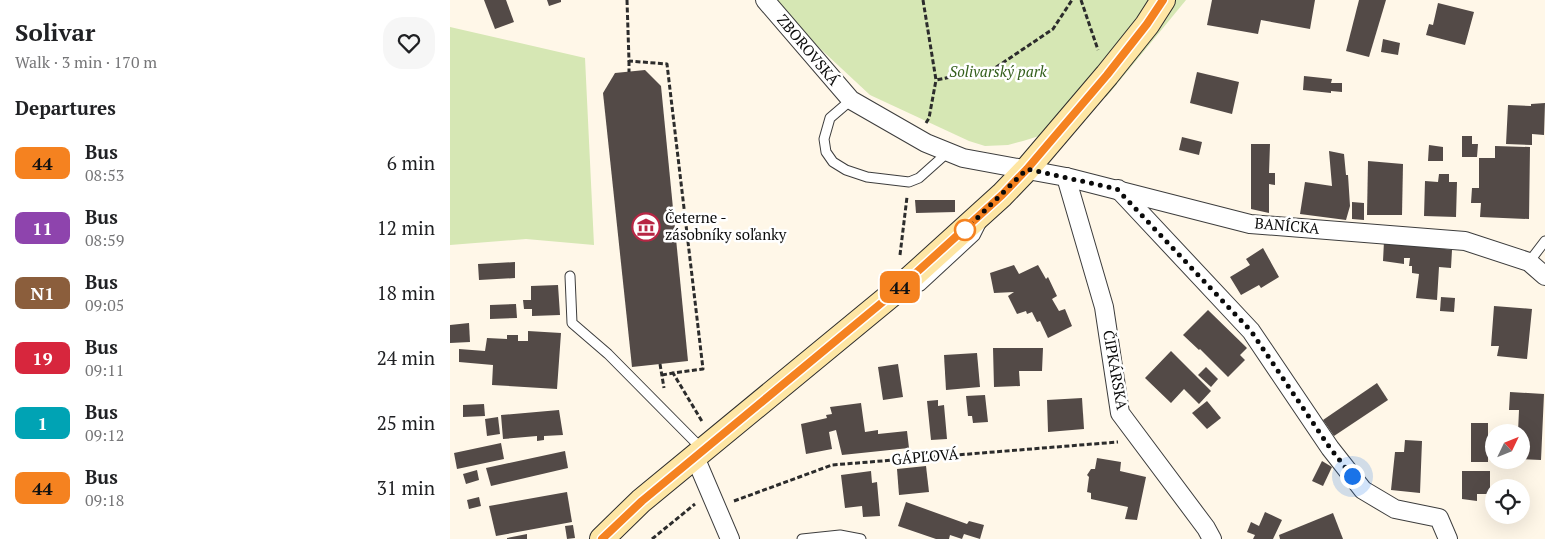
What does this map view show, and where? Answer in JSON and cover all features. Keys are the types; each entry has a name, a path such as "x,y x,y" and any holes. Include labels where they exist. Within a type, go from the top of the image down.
{"street":[{"name":"ZBOROVSKÁ","path":"765,0 850,100 917,138 948,153 962,158 1027,169"},
{"path":"602,539 642,501 896,291 989,208 1027,169 1107,75 1147,24 1163,0"},
{"name":"BANÍCKA","path":"1027,169 1117,189 1250,224 1465,241 1529,262 1545,276"},
{"name":"ČIPKÁRSKA","path":"1066,177 1104,307 1120,413 1206,528 1212,539"},
{"path":"1117,189 1251,331 1330,448 1362,490 1395,509 1439,518 1445,538"},
{"path":"704,450 714,499 730,539"}],"lane":[{"name":"ZBOROVSKÁ","path":"850,100 830,118 824,139 826,152 833,162 846,170 867,177 909,182"},
{"path":"909,182 919,178 948,153"},
{"path":"1529,262 1545,241"},
{"path":"570,276 572,323 608,354 704,450"},
{"path":"871,298 896,291"},
{"path":"791,378 812,348"},
{"path":"802,539 840,535 861,539"}],"path":[{"path":"627,0 629,72"},
{"path":"917,138 929,118 936,80 923,0"},
{"path":"936,80 995,68 1053,29 1072,0"},
{"path":"1081,0 1107,75"},
{"path":"629,61 666,64 703,369 662,375"},
{"path":"900,259 909,182"},
{"path":"673,373 704,450"},
{"name":"GÁPĽOVÁ","path":"652,539 714,499 832,465 1140,440"}],"green space":[{"name":"Solivarský park","path":"768,0 1186,0 1107,96 1039,136 1008,145 985,146 969,141 870,95"},
{"path":"450,27 585,58 594,245 526,239 450,245"}],"building":[{"path":"484,0 506,0 514,22 495,29"},
{"path":"547,0 561,0 561,2 549,6"},
{"path":"1212,0 1315,0 1310,29 1261,20 1258,34 1207,25"},
{"path":"1359,0 1386,0 1369,57 1346,51"},
{"path":"1438,3 1474,12 1465,45 1426,35 1429,24 1433,25"},
{"path":"1383,39 1400,43 1398,55 1381,52"},
{"name":"Četerne - zásobníky soľanky","path":"645,70 661,86 688,361 632,367 603,93 615,73"},
{"path":"1197,72 1239,82 1232,114 1190,103"},
{"path":"1304,76 1332,79 1331,83 1342,83 1342,92 1331,91 1331,93 1303,90"},
{"path":"1545,103 1544,135 1532,134 1532,145 1506,144 1508,105 1531,106 1531,104"},
{"path":"1462,136 1472,136 1472,144 1478,144 1477,157 1462,157"},
{"path":"1182,137 1202,142 1199,155 1179,150"},
{"path":"1251,144 1270,144 1269,173 1275,173 1275,185 1269,184 1269,213 1251,209"},
{"path":"1429,145 1443,147 1443,161 1428,161"},
{"path":"1495,146 1530,147 1529,219 1480,217 1481,203 1471,203 1472,188 1479,188 1479,158 1495,158"},
{"path":"1329,151 1344,154 1346,175 1348,175 1350,206 1346,220 1300,214 1305,182 1332,186"},
{"path":"1368,161 1403,164 1402,215 1367,215"},
{"path":"1439,174 1449,174 1449,182 1457,182 1456,217 1424,216 1425,181 1438,182"},
{"path":"915,200 955,200 955,212 916,213"},
{"path":"1352,202 1364,203 1364,220 1352,219"},
{"path":"1384,241 1452,250 1451,268 1439,267 1437,300 1416,298 1419,274 1412,273 1412,266 1409,266 1410,258 1404,258 1404,264 1383,261"},
{"path":"1263,248 1279,277 1261,288 1259,285 1241,295 1230,277 1250,265 1246,259"},
{"path":"515,262 515,278 479,280 478,264"},
{"path":"1014,265 1019,274 1038,265 1046,279 1048,277 1057,296 1052,299 1059,311 1065,309 1072,326 1048,338 1040,321 1037,322 1032,312 1027,314 1026,311 1017,314 1008,296 1014,292 994,293 990,273"},
{"path":"558,285 560,315 532,316 532,309 524,309 523,300 531,300 531,286"},
{"path":"1441,297 1455,298 1454,312 1440,311"},
{"path":"516,304 517,318 490,319 490,305"},
{"path":"1494,306 1532,309 1527,359 1497,356 1499,346 1491,346"},
{"path":"1208,310 1247,348 1240,355 1245,360 1228,377 1183,335"},
{"path":"469,323 470,342 450,343 450,325"},
{"path":"528,331 561,333 557,389 492,385 493,365 459,362 459,349 485,351 487,338 507,339 507,335 518,335 518,341 528,341"},
{"path":"993,348 1043,348 1042,371 1019,371 1020,386 994,387"},
{"path":"1171,351 1211,391 1199,404 1184,389 1171,403 1145,378"},
{"path":"977,353 980,387 946,390 944,355"},
{"path":"898,364 903,397 883,400 878,367"},
{"path":"1206,367 1218,379 1211,387 1198,375"},
{"path":"1377,383 1388,400 1334,436 1323,420"},
{"path":"1510,392 1544,394 1541,460 1530,459 1530,424 1518,424 1519,410 1509,410"},
{"path":"985,395 988,422 973,423 972,416 968,416 966,396"},
{"path":"1082,398 1084,429 1048,432 1047,400"},
{"path":"938,400 938,406 944,405 947,439 931,440 927,401"},
{"path":"1207,401 1221,418 1207,429 1192,413"},
{"path":"861,403 865,432 878,430 878,434 907,431 909,448 842,455 836,430 829,432 832,449 806,454 801,424 827,418 826,415 832,414 830,407"},
{"path":"484,404 485,416 463,417 463,405"},
{"path":"559,410 563,435 544,436 544,440 537,441 537,436 503,439 501,415"},
{"path":"498,417 500,434 487,436 485,419"},
{"path":"1471,423 1488,423 1485,424 1485,462 1471,462"},
{"path":"1405,440 1422,441 1420,493 1391,490 1395,452 1404,452"},
{"path":"501,443 504,459 457,469 454,453"},
{"path":"565,451 568,468 491,486 486,468"},
{"path":"1097,458 1121,462 1120,471 1146,477 1137,520 1125,519 1128,507 1091,499 1091,493 1087,492 1089,477 1087,475 1091,469 1095,469"},
{"path":"1322,461 1332,467 1323,486 1312,481"},
{"path":"926,466 929,492 899,495 897,469"},
{"path":"477,470 479,480 466,484 463,474"},
{"path":"871,471 872,483 877,482 880,516 863,517 862,506 845,508 841,475"},
{"path":"1462,471 1490,471 1490,479 1485,479 1485,494 1477,494 1477,501 1462,499"},
{"path":"567,492 572,522 496,536 489,506"},
{"path":"479,497 481,506 469,509 467,500"},
{"path":"906,502 967,524 969,521 984,525 980,539 964,534 962,539 950,535 949,539 936,539 898,526"},
{"path":"1265,512 1282,520 1273,539 1253,539 1255,535 1247,532 1251,522 1259,526"},
{"path":"1333,513 1343,539 1280,539 1279,535"},
{"path":"573,525 575,538 567,539 565,526"},
{"path":"527,534 527,539 507,539 507,538"}],"bus line":[{"name":"44","path":"602,539 642,501 896,291 1002,195 1027,169 1107,75 1147,24 1163,0"}],"place":[{"name":"Četerne - zásobníky soľanky","path":"646,227"}],"route":[{"path":"965,230 1027,169 1117,189 1251,331 1330,448 1352,476"}]}
